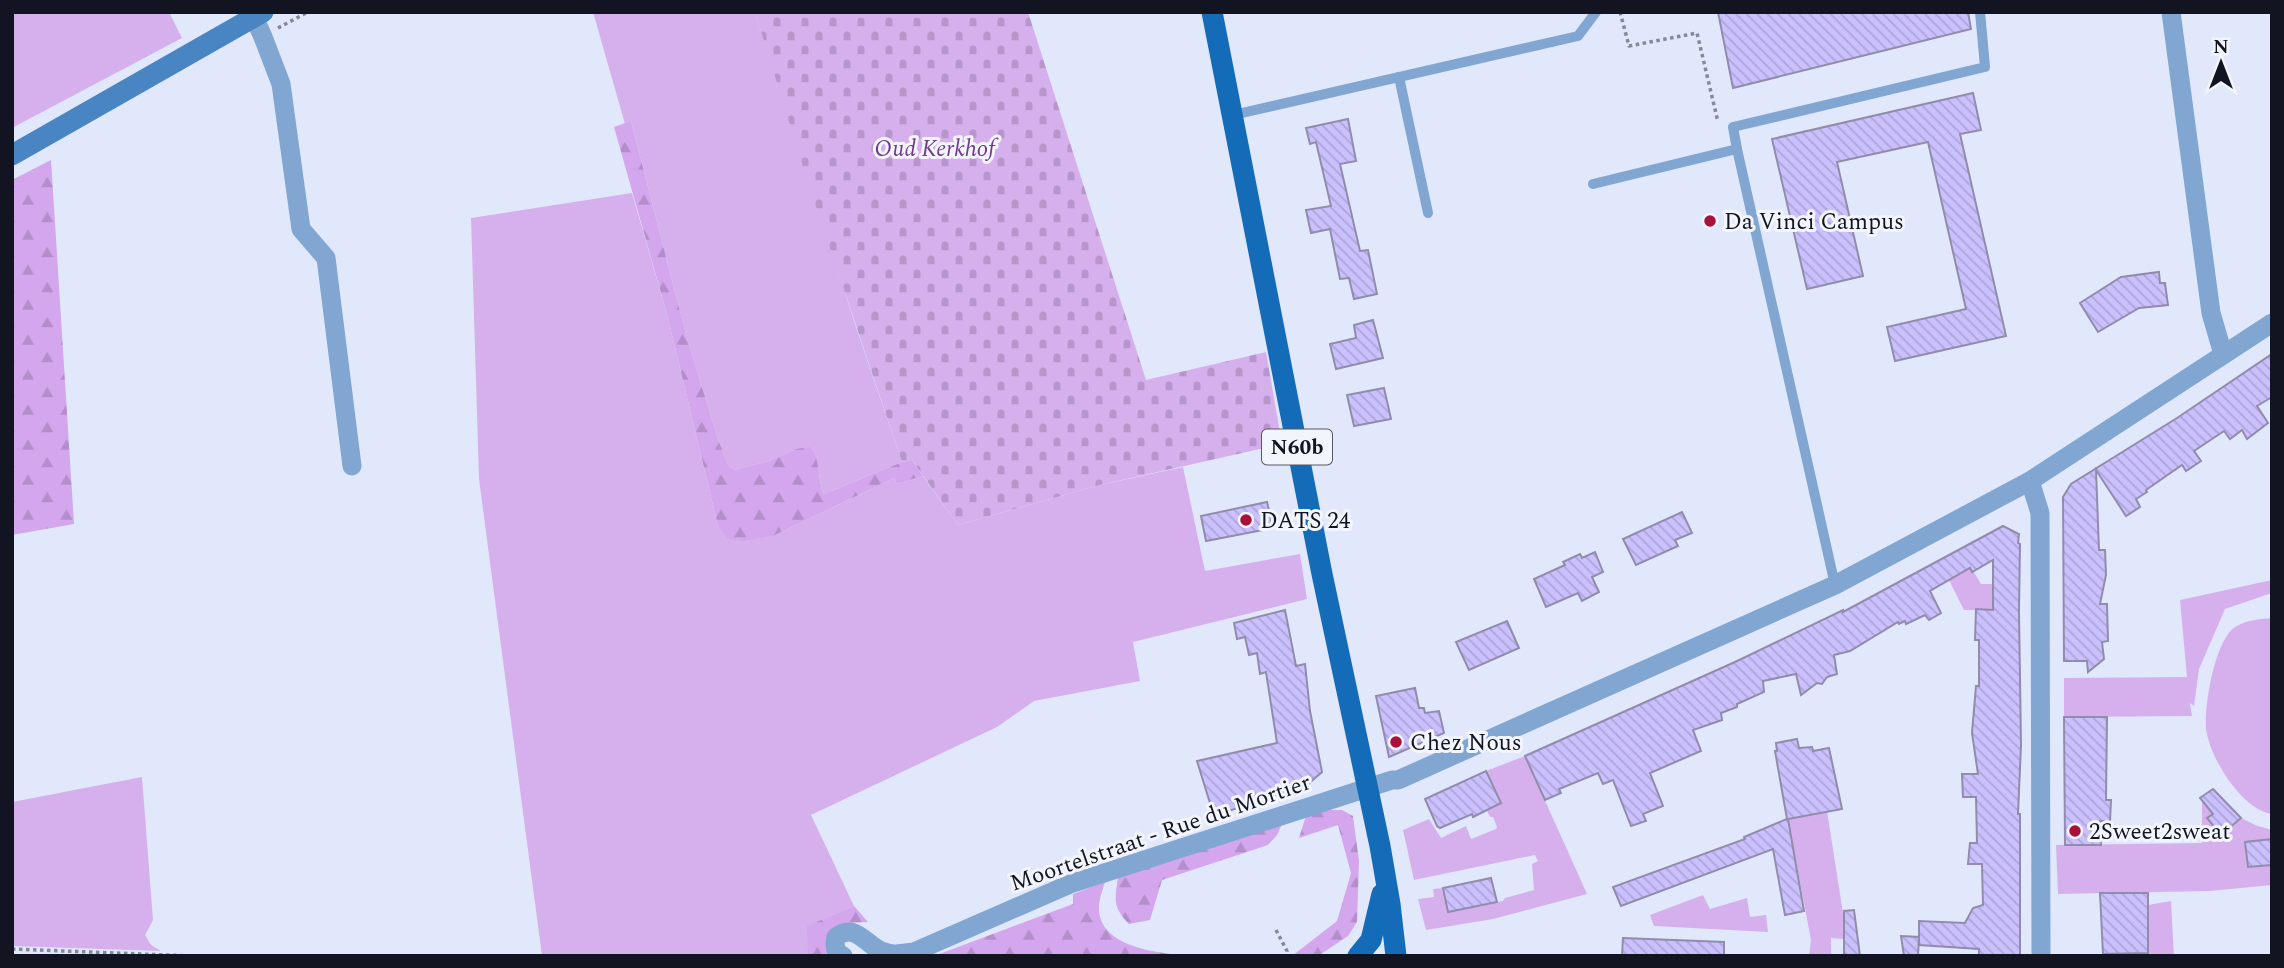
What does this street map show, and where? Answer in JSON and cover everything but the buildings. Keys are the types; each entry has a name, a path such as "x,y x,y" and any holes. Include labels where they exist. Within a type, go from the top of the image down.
{"main road":[{"name":"N60b","path":"1212,12 1322,574 1380,846 1395,956"},
{"path":"12,156 258,15"},
{"name":"N60b","path":"1358,956 1371,940 1385,882"}],"street":[{"path":"2171,12 2211,313 2223,354"},
{"path":"258,15 263,37 281,83 302,229 326,258 352,466"},
{"name":"Moortelstraat - Rue du Mortier","path":"843,956 835,948 835,942 836,937 847,931 855,932 886,955 914,952 1070,884 1398,780 1835,585 2030,481 2272,323"},
{"path":"2030,481 2040,513 2041,956"}],"lane":[{"path":"1233,115 1578,36 1596,12"},
{"path":"1835,585 1733,127 1985,67 1980,12"},
{"path":"1399,77 1428,213"},
{"path":"1593,184 1737,149"}],"path":[{"path":"1620,12 1629,46 1697,33 1719,123 1733,127"},
{"path":"1276,930 1287,956"},
{"path":"12,949 193,956"}],"green space":[{"path":"12,12 169,12 182,38 12,128"},
{"path":"593,12 755,12 902,462 824,494 819,473 796,449 769,461 735,470 728,465 687,338 631,121 625,124"},
{"name":"Oud Kerkhof","path":"755,12 1028,12 1146,380 1266,352 1282,444 1100,485 958,525 912,460 902,462 810,189"},
{"path":"631,121 687,338 728,465 735,470 769,461 796,449 810,447 816,457 824,494 912,460 923,476 897,484 894,478 775,535 743,541 728,539 718,526 668,318 614,127"},
{"path":"51,160 74,524 12,535 12,180"},
{"path":"632,193 668,318 718,526 775,535 894,478 897,484 923,476 958,525 1100,485 1183,467 1205,571 1300,554 1307,599 1133,642 1140,681 1034,701 997,727 811,815 854,906 808,926 808,956 542,956 479,479 471,218"},
{"path":"1960,549 1981,584 2019,584 2019,611 1964,610 1939,560"},
{"path":"2272,580 2272,593 2225,609 2199,669 2194,706 2190,703 2192,716 2064,717 2064,678 2187,677 2180,600"},
{"path":"2272,618 2272,814 2249,803 2220,767 2208,740 2206,718 2212,674 2228,634 2244,623"},
{"path":"1525,756 1587,894 1493,919 1426,930 1418,899 1434,897 1433,889 1443,888 1449,912 1503,901 1505,898 1534,890 1532,864 1538,861 1535,855 1414,880 1403,830 1429,819 1441,838 1466,826 1471,839 1496,829 1493,817 1490,817 1487,811 1501,803 1486,771"},
{"path":"142,777 153,920 145,935 151,945 161,951 12,946 12,802"},
{"path":"2202,800 2213,814 2208,818 2221,834 2241,818 2272,830 2272,885 2210,891 2058,894 2056,845 2202,843"},
{"path":"1329,810 1342,810 1353,816 1359,861 1357,922 1348,936 1318,956 1292,956 1337,921 1351,873 1338,825 1299,838 1306,816"},
{"path":"1827,811 1843,913 1843,939 1831,938 1831,956 1809,956 1811,940 1788,819"},
{"path":"1282,824 1268,845 1162,880 1150,920 1129,924 1120,913 1116,897 1118,877"},
{"path":"1105,882 1099,910 1101,920 1111,934 1126,943 1147,950 1206,956 934,956 1073,904 1073,894"},
{"path":"1703,895 1710,909 1747,898 1750,917 1766,915 1768,932 1654,926 1650,915"},
{"path":"2171,901 2174,956 2149,956 2148,905"},
{"path":"854,906 868,922 849,923 834,956 808,956 807,926"}],"place":[{"name":"Da Vinci Campus","path":"1710,221"},
{"name":"DATS 24","path":"1246,520"},
{"name":"Chez Nous","path":"1396,742"},
{"name":"2Sweet2sweat","path":"2075,831"}]}
